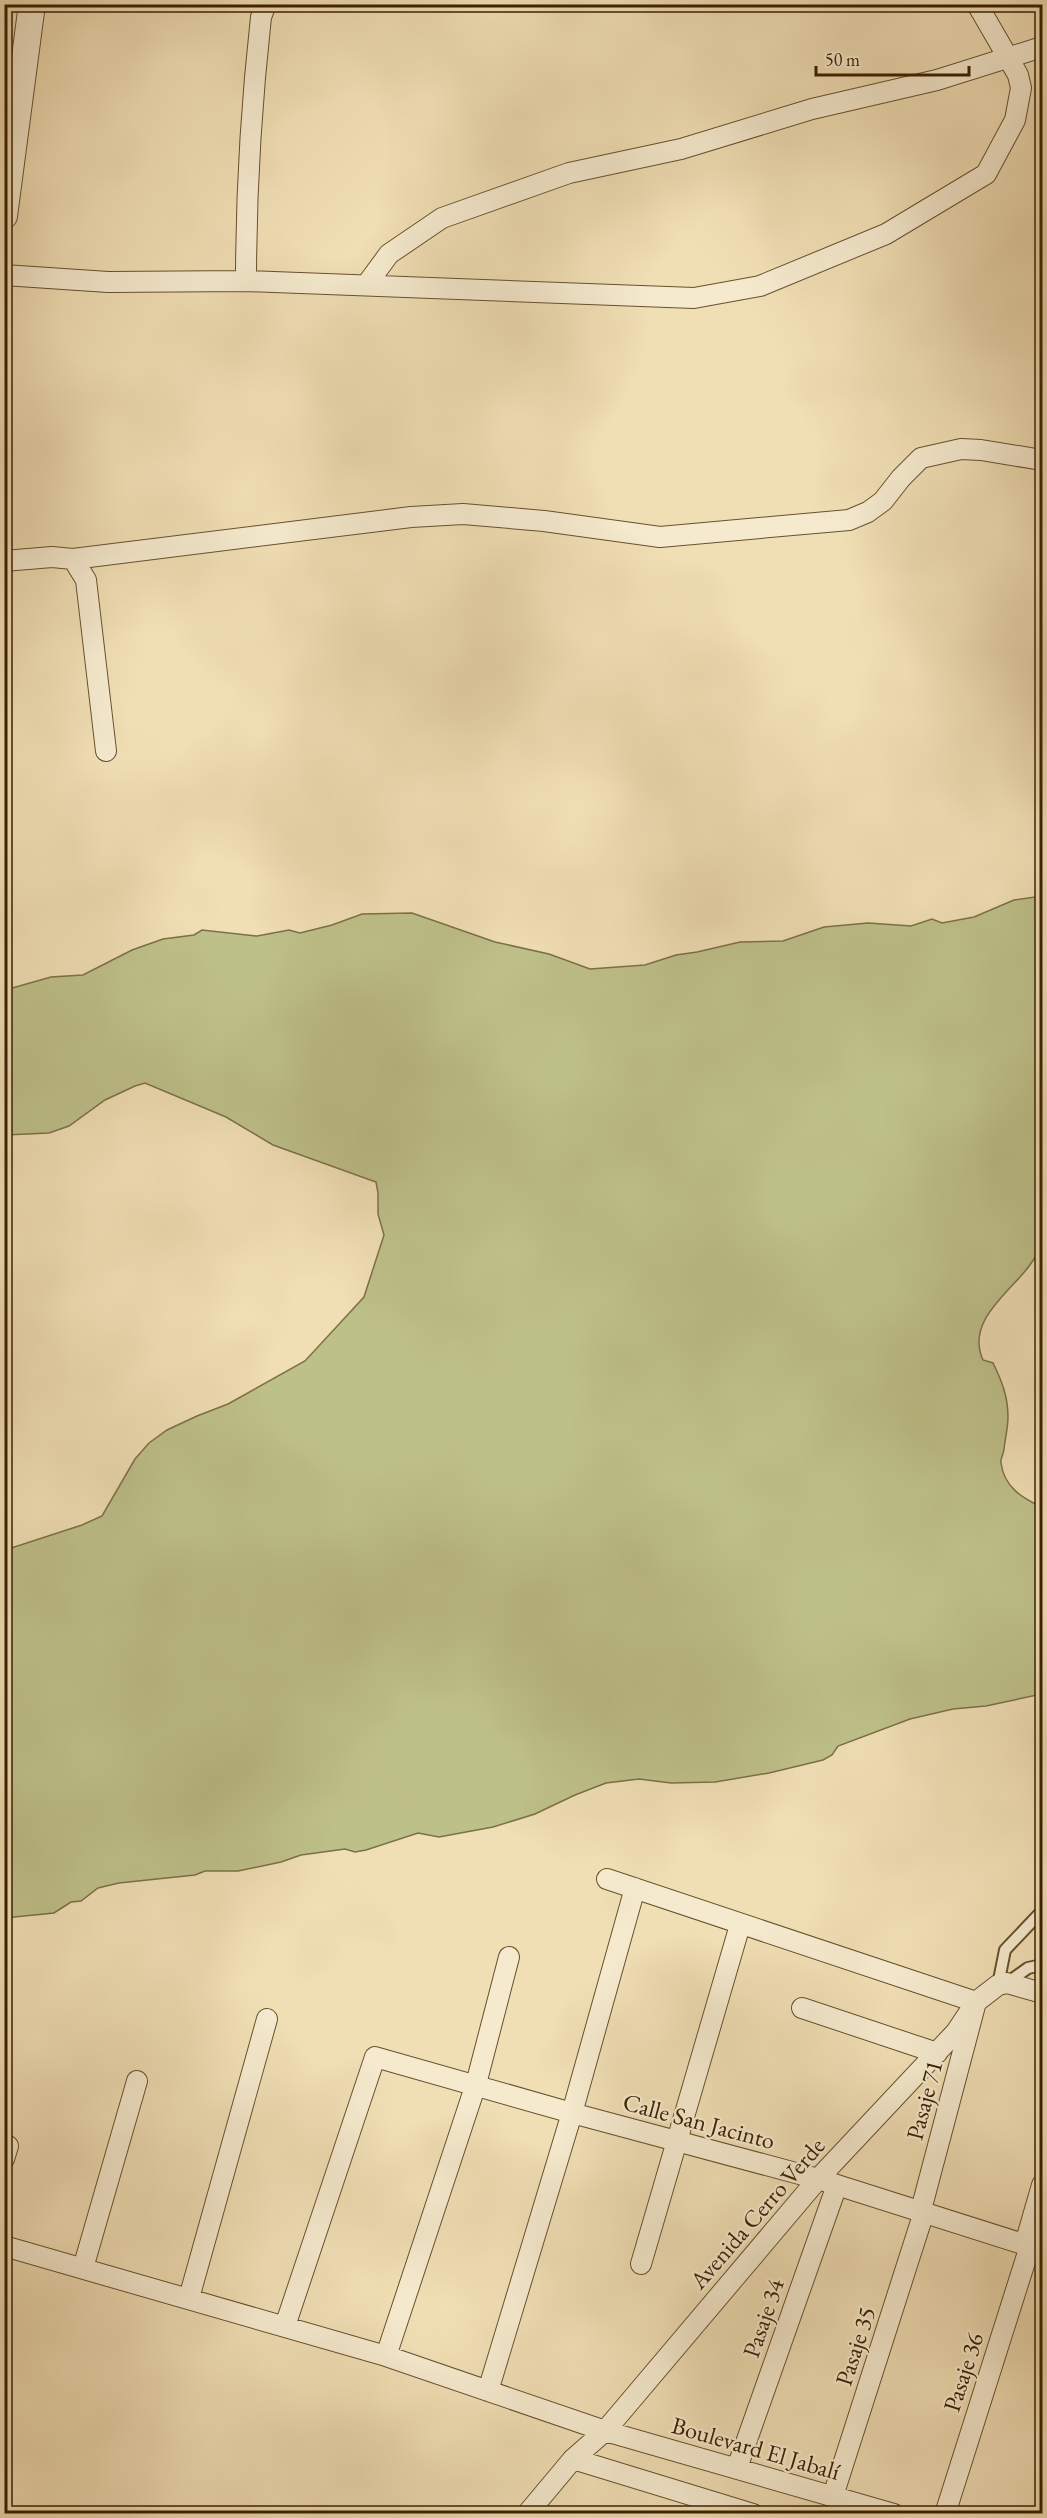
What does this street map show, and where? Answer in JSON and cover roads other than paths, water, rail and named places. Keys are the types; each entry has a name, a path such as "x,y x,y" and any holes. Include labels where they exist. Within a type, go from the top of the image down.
{"street":[{"path":"4,216 32,4"},
{"path":"246,281 246,195 251,101 261,17 266,4"},
{"path":"4,275 108,282 246,281 367,284 694,298 760,286 886,234 986,174 1015,120 1021,88 1017,75 977,4"},
{"path":"367,284 389,254 442,218 569,173 681,149 812,109 937,80 1042,47"},
{"path":"4,561 52,557 73,559 411,516 463,514 544,521 660,537 849,520 868,512 883,501 921,458 961,449 1042,460"},
{"path":"73,559 86,580 106,752"},
{"path":"607,1879 976,2002"},
{"path":"488,2391 572,2113 635,1887"},
{"path":"641,2264 740,1925"},
{"path":"386,2356 476,2084 509,1957"},
{"path":"1003,1984 1042,1993"},
{"name":"Avenida Cerro Verde","path":"527,2514 573,2459 605,2431 818,2179 937,2054 956,2032 976,2002 1003,1984"},
{"name":"Pasaje 71","path":"923,2211 976,2002"},
{"path":"801,2008 937,2054"},
{"path":"189,2298 267,2019"},
{"name":"Calle San Jacinto","path":"285,2326 375,2057 818,2179 1032,2247"},
{"path":"83,2268 137,2081"},
{"name":"Pasaje 34","path":"737,2468 837,2185"},
{"name":"Pasaje 36","path":"945,2514 1032,2247 1042,2185"},
{"name":"Pasaje 35","path":"833,2496 923,2211"},
{"name":"Boulevard El Jabalí","path":"4,2246 386,2356 605,2431 894,2514"},
{"path":"573,2459 725,2510 753,2514"}],"lane":[{"path":"1003,1984 1005,1950 1042,1911"},
{"path":"1003,1984 1028,1968 1042,1965"}]}
